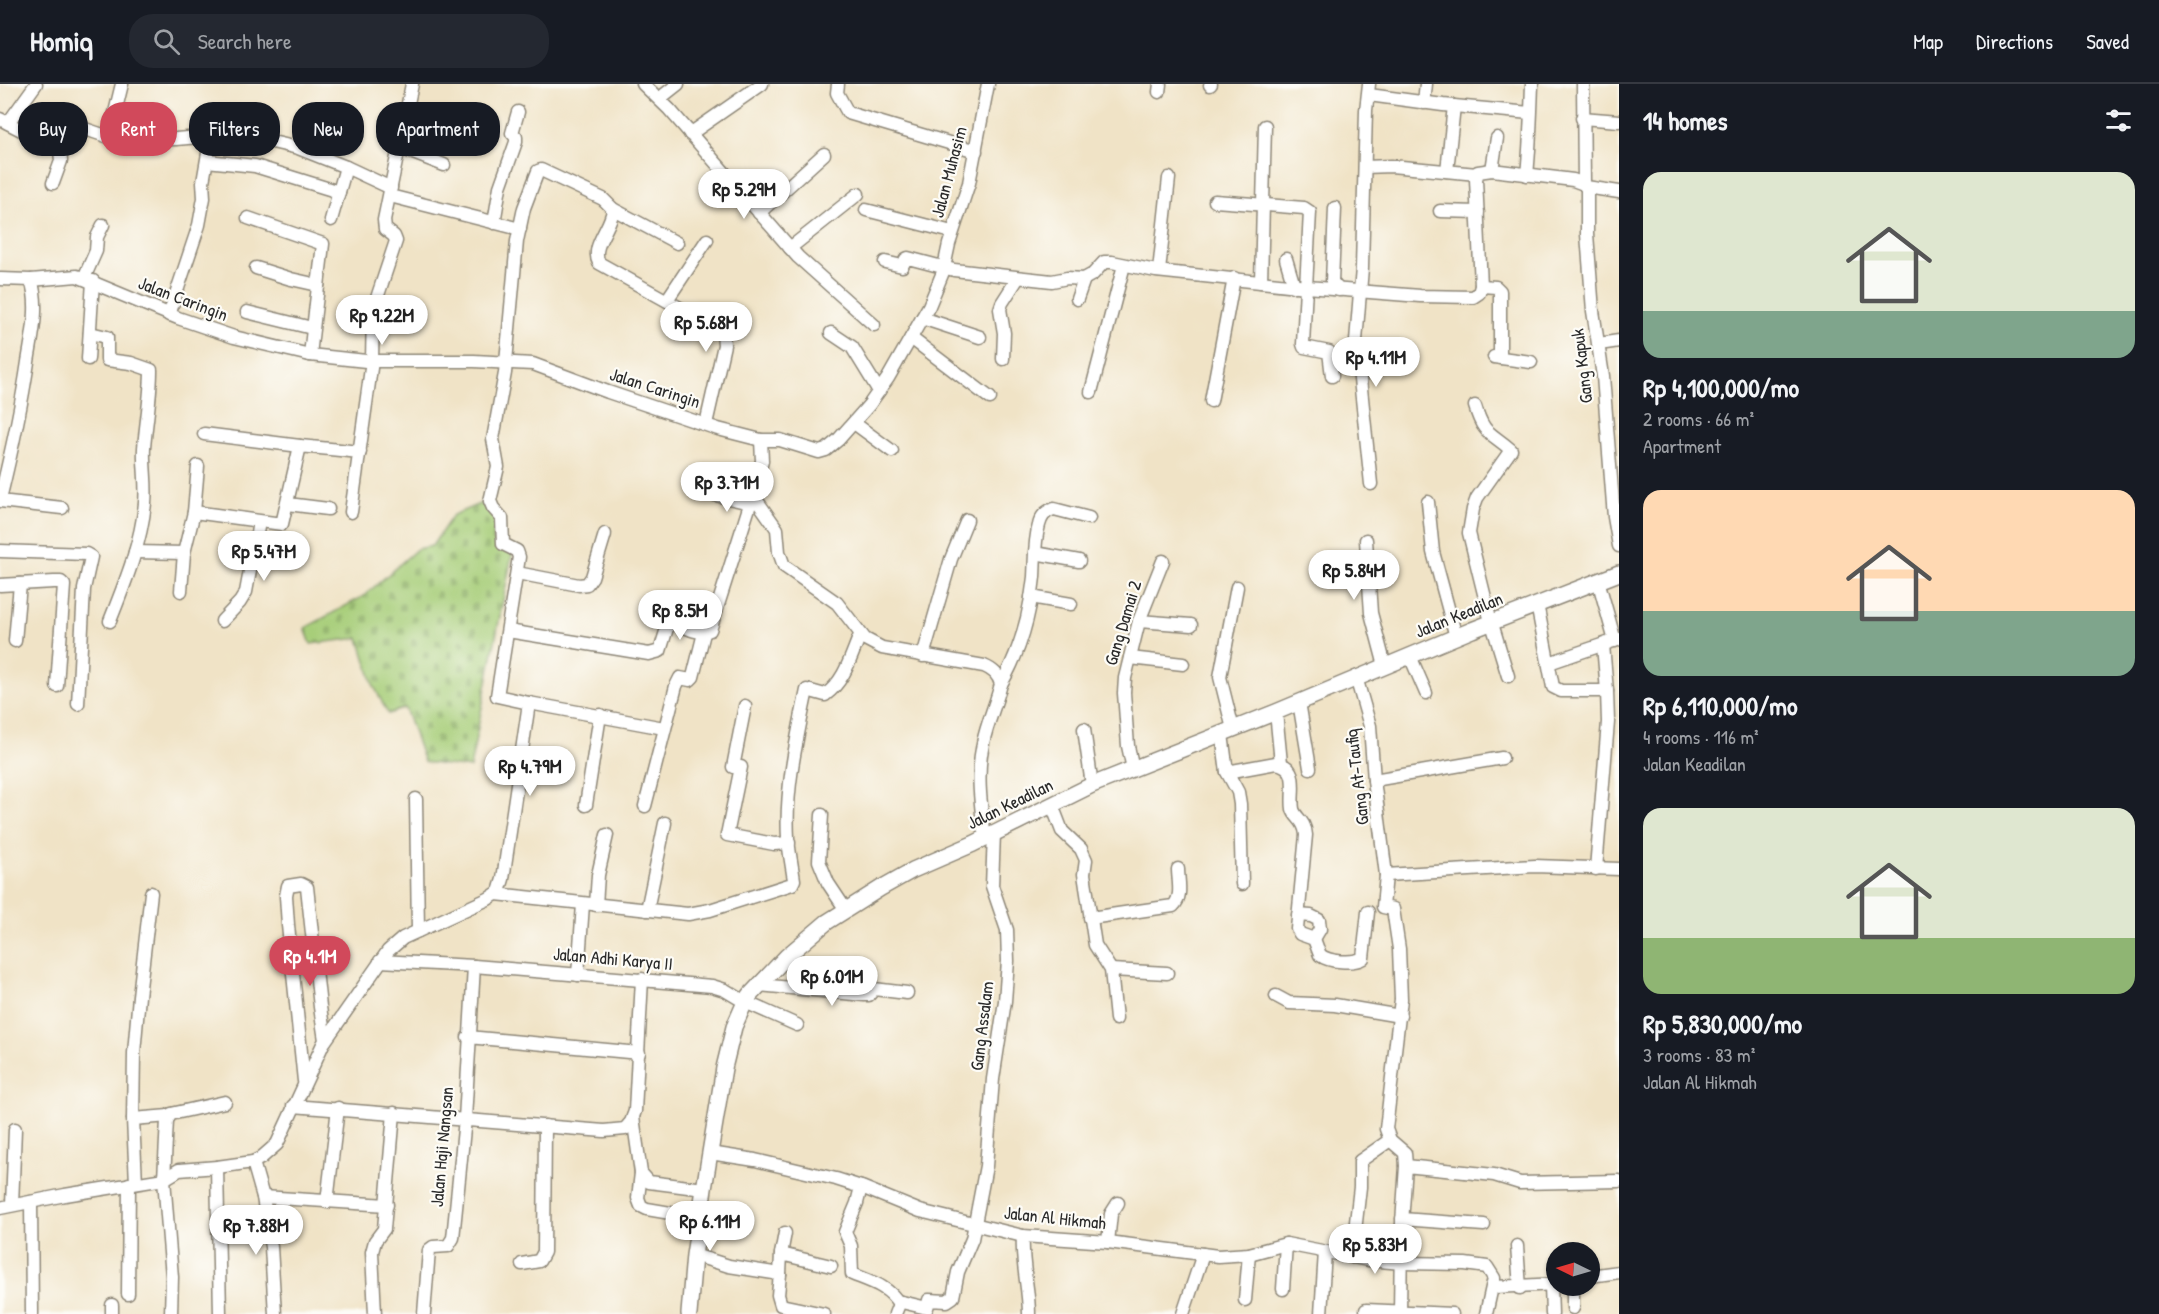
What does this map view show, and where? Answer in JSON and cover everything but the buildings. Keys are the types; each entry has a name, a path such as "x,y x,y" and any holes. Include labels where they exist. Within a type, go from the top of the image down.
{"main road":[{"name":"Jalan Keadilan","path":"689,1314 693,1262 704,1189 734,1027 745,1002 773,969 805,940 846,910 913,870 1052,805 1131,764 1227,732 1356,677 1383,662 1410,656 1619,573"}],"street":[{"path":"18,128 4,121 36,84"},
{"path":"118,102 122,84"},
{"path":"408,102 412,84"},
{"path":"644,84 790,248 874,324"},
{"path":"659,99 678,84"},
{"path":"690,134 762,84"},
{"path":"838,84 837,93 849,113 975,152"},
{"name":"Jalan Muhasim","path":"854,423 879,391 911,338 943,268 952,232 969,183 988,84"},
{"path":"1424,103 1426,84"},
{"path":"1527,175 1531,138 1532,84"},
{"name":"Gang Kapuk","path":"1583,84 1582,118 1587,234 1614,517 1619,546"},
{"path":"1371,484 1356,341 1360,292 1366,110 1369,89 1424,103 1530,112"},
{"path":"1447,171 1454,106"},
{"path":"494,223 500,187 516,142 516,137 512,133 518,112"},
{"path":"1582,118 1619,121"},
{"path":"1261,282 1265,126"},
{"path":"1491,170 1497,138"},
{"path":"280,143 346,167 391,192 520,229"},
{"path":"759,213 825,154"},
{"path":"53,183 60,156"},
{"path":"169,315 199,225 208,156"},
{"path":"351,512 372,361 373,310 396,241 394,236 385,229 384,224 398,156"},
{"path":"421,156 444,165"},
{"path":"207,161 255,166 339,192"},
{"path":"1365,166 1391,166 1477,174 1481,170 1491,170 1573,180 1585,185 1619,192"},
{"path":"331,220 346,167"},
{"path":"664,728 497,696 519,554 503,544 502,518 490,501 498,467 493,439 506,362 515,256 524,208 539,170 603,199 613,209 677,243"},
{"path":"885,262 893,266 902,266 908,258 943,268 1046,281 1067,278 1084,279 1093,274 1104,262 1112,262 1160,271 1294,286 1360,292 1468,297 1479,293 1481,286 1477,174"},
{"path":"1160,271 1169,178"},
{"path":"790,248 858,194"},
{"path":"1215,201 1304,208 1310,212 1303,344 1304,347 1329,352 1332,376"},
{"path":"1335,208 1332,282 1339,290"},
{"path":"613,209 613,218 597,249 597,260 603,267 723,332 706,424"},
{"path":"866,210 952,232"},
{"path":"1440,211 1478,212"},
{"path":"248,218 323,244 310,355"},
{"path":"88,360 89,280 97,237 103,225"},
{"path":"667,300 707,240"},
{"path":"1286,259 1294,286"},
{"path":"1091,392 1124,265"},
{"path":"256,268 318,285"},
{"name":"Jalan Caringin","path":"0,279 70,275 89,280 169,315 234,337 310,355 372,361 506,362 544,367 608,392 706,424 761,440 780,440 819,452 826,450 854,423"},
{"path":"1002,359 1004,333 1000,309 1018,278"},
{"path":"1211,401 1234,278"},
{"path":"31,279 35,296 33,331 6,445 0,500 62,508"},
{"path":"1077,299 1084,279"},
{"path":"1481,286 1496,287 1500,291 1496,357 1531,362"},
{"path":"247,312 312,328"},
{"path":"922,318 980,337"},
{"path":"90,333 108,337 108,360 131,363 151,370 144,451 145,503 135,552 110,621"},
{"path":"831,333 852,347 879,391"},
{"path":"911,338 990,398"},
{"path":"1599,344 1619,341"},
{"path":"1475,405 1485,430 1511,450 1477,498 1469,533 1508,676"},
{"path":"854,423 892,451"},
{"path":"204,434 360,452"},
{"path":"508,631 656,654 660,651 668,625 671,623 675,622 704,633 710,630 751,499 762,458 761,440"},
{"path":"194,512 282,524 300,446"},
{"path":"181,591 184,553 194,512 198,466"},
{"path":"711,494 751,499 777,529 779,552 784,566 837,603 860,634 870,642 882,648 984,666 996,673 1001,684"},
{"path":"1428,502 1432,552 1456,637"},
{"path":"288,504 328,509"},
{"path":"990,835 980,793 983,742 1001,684 1023,639 1031,597 1039,523 1048,511 1063,511 1089,518"},
{"path":"923,656 951,559 967,520"},
{"path":"222,621 246,592 259,522"},
{"path":"517,573 579,585 587,584 592,577 605,534"},
{"path":"1366,540 1371,613 1383,662"},
{"path":"0,551 91,557 84,590 78,704"},
{"path":"135,552 184,553"},
{"path":"1035,553 1079,561"},
{"name":"Gang Damai 2","path":"1131,764 1124,693 1139,621 1163,561"},
{"path":"1596,869 1605,772 1607,691 1612,642 1599,580"},
{"path":"0,585 54,582 61,582 64,585 57,686"},
{"path":"15,641 20,584"},
{"path":"1237,587 1220,674 1227,732 1227,772 1238,792 1240,804 1242,884"},
{"path":"1031,597 1071,604"},
{"path":"1537,604 1554,687 1557,690 1607,691"},
{"path":"1139,621 1191,625"},
{"path":"645,806 678,680 680,678 690,680 696,671 704,633"},
{"path":"496,894 696,914 792,884 794,880 788,829 793,764 807,690 825,695 833,689 840,681 860,634"},
{"path":"1549,663 1612,642"},
{"path":"1410,656 1425,693"},
{"path":"1130,658 1183,664"},
{"name":"Gang At-Taufiq","path":"1356,677 1367,713 1386,874 1383,907 1393,909 1401,984 1400,1016"},
{"path":"1299,702 1310,768"},
{"path":"15,1129 6,1207 164,1179 179,1170 253,1162 267,1154 277,1144 304,1081 325,1041 380,961 398,941 496,894 501,888 529,703"},
{"path":"745,706 733,767 741,767 728,835 774,844 789,843"},
{"path":"1274,713 1279,763 1293,777 1293,810 1304,824 1306,835 1297,932 1314,939"},
{"path":"586,805 600,715"},
{"path":"1084,729 1092,785"},
{"path":"1374,780 1502,758"},
{"path":"1227,772 1279,763"},
{"path":"416,800 418,931"},
{"path":"1052,805 1062,831 1081,849 1086,860 1084,874 1095,945 1111,970 1116,1019"},
{"path":"822,814 819,861 828,883 846,910"},
{"path":"647,910 665,823"},
{"path":"596,905 598,875 608,835"},
{"name":"Gang Assalam","path":"926,1311 929,1300 947,1301 953,1298 958,1272 972,1239 988,1145 993,1079 1005,1001 1008,961 1006,922 992,885 990,835"},
{"path":"1386,874 1524,866 1619,869"},
{"path":"1090,918 1173,906 1178,902 1179,895 1178,869"},
{"path":"304,1081 288,925 286,891 288,886 301,884 307,887 325,1041"},
{"path":"128,1294 133,1183 134,1053 151,893"},
{"path":"578,975 583,904"},
{"path":"1298,915 1311,916 1319,920 1320,929 1314,939 1322,958 1354,962 1364,956 1368,912"},
{"path":"398,941 416,962"},
{"name":"Jalan Adhi Karya II","path":"380,961 474,966 717,987 796,1025"},
{"name":"Jalan Haji Nangsan","path":"424,1314 429,1250 433,1247 448,1246 453,1238 465,1119 468,1037 474,966"},
{"path":"1111,970 1167,973"},
{"path":"293,1106 613,1131 628,1126 635,1111 642,979"},
{"path":"759,986 865,995 869,995 874,989 907,993"},
{"path":"1276,996 1289,1003 1335,1005 1400,1016 1386,1134 1405,1153 1401,1312"},
{"path":"468,1037 639,1053"},
{"path":"132,1119 169,1116 225,1102"},
{"path":"327,1202 338,1108"},
{"path":"375,1314 372,1252 375,1241 384,1229 394,1113"},
{"path":"169,1116 164,1179 172,1277 171,1314"},
{"path":"633,1117 640,1173 638,1198 641,1206 700,1218"},
{"path":"522,1264 539,1261 544,1252 545,1126"},
{"path":"1352,1257 1360,1187 1360,1161 1390,1140"},
{"name":"Jalan Al Hikmah","path":"710,1153 782,1166 861,1187 920,1210 1023,1236 1108,1242 1218,1256 1249,1254 1286,1244 1352,1257 1402,1263 1465,1264 1487,1267 1492,1271 1494,1287"},
{"path":"253,1162 263,1197 271,1247 275,1314"},
{"path":"1406,1166 1494,1175 1520,1183 1619,1181"},
{"path":"216,1167 220,1314"},
{"path":"640,1173 649,1182 704,1189"},
{"path":"861,1187 845,1232 851,1246 852,1274 883,1287 894,1296 897,1309"},
{"path":"263,1197 387,1205"},
{"path":"31,1202 32,1314"},
{"path":"1108,1242 1111,1214 1118,1203"},
{"path":"1402,1220 1484,1225"},
{"path":"784,1233 778,1294 781,1305 824,1314"},
{"path":"1023,1236 1022,1249 1029,1314"},
{"path":"1283,1289 1286,1244"},
{"path":"1516,1246 1520,1288"},
{"path":"1321,1314 1325,1252"},
{"path":"781,1254 831,1266"},
{"path":"1183,1314 1203,1254"},
{"path":"1245,1299 1249,1254"},
{"path":"693,1262 780,1274"},
{"path":"1600,1275 1619,1272"},
{"path":"1486,1314 1494,1287 1546,1286"},
{"path":"1552,1314 1553,1296"},
{"path":"1573,1296 1573,1308"},
{"path":"897,1309 902,1302 926,1311"},
{"path":"1366,1310 1452,1314"}],"green space":[{"path":"482,503 495,516 493,541 513,550 470,768 424,762 405,708 388,714 373,684 359,638 311,644 305,628 364,596 417,549 432,546 453,515"}]}
